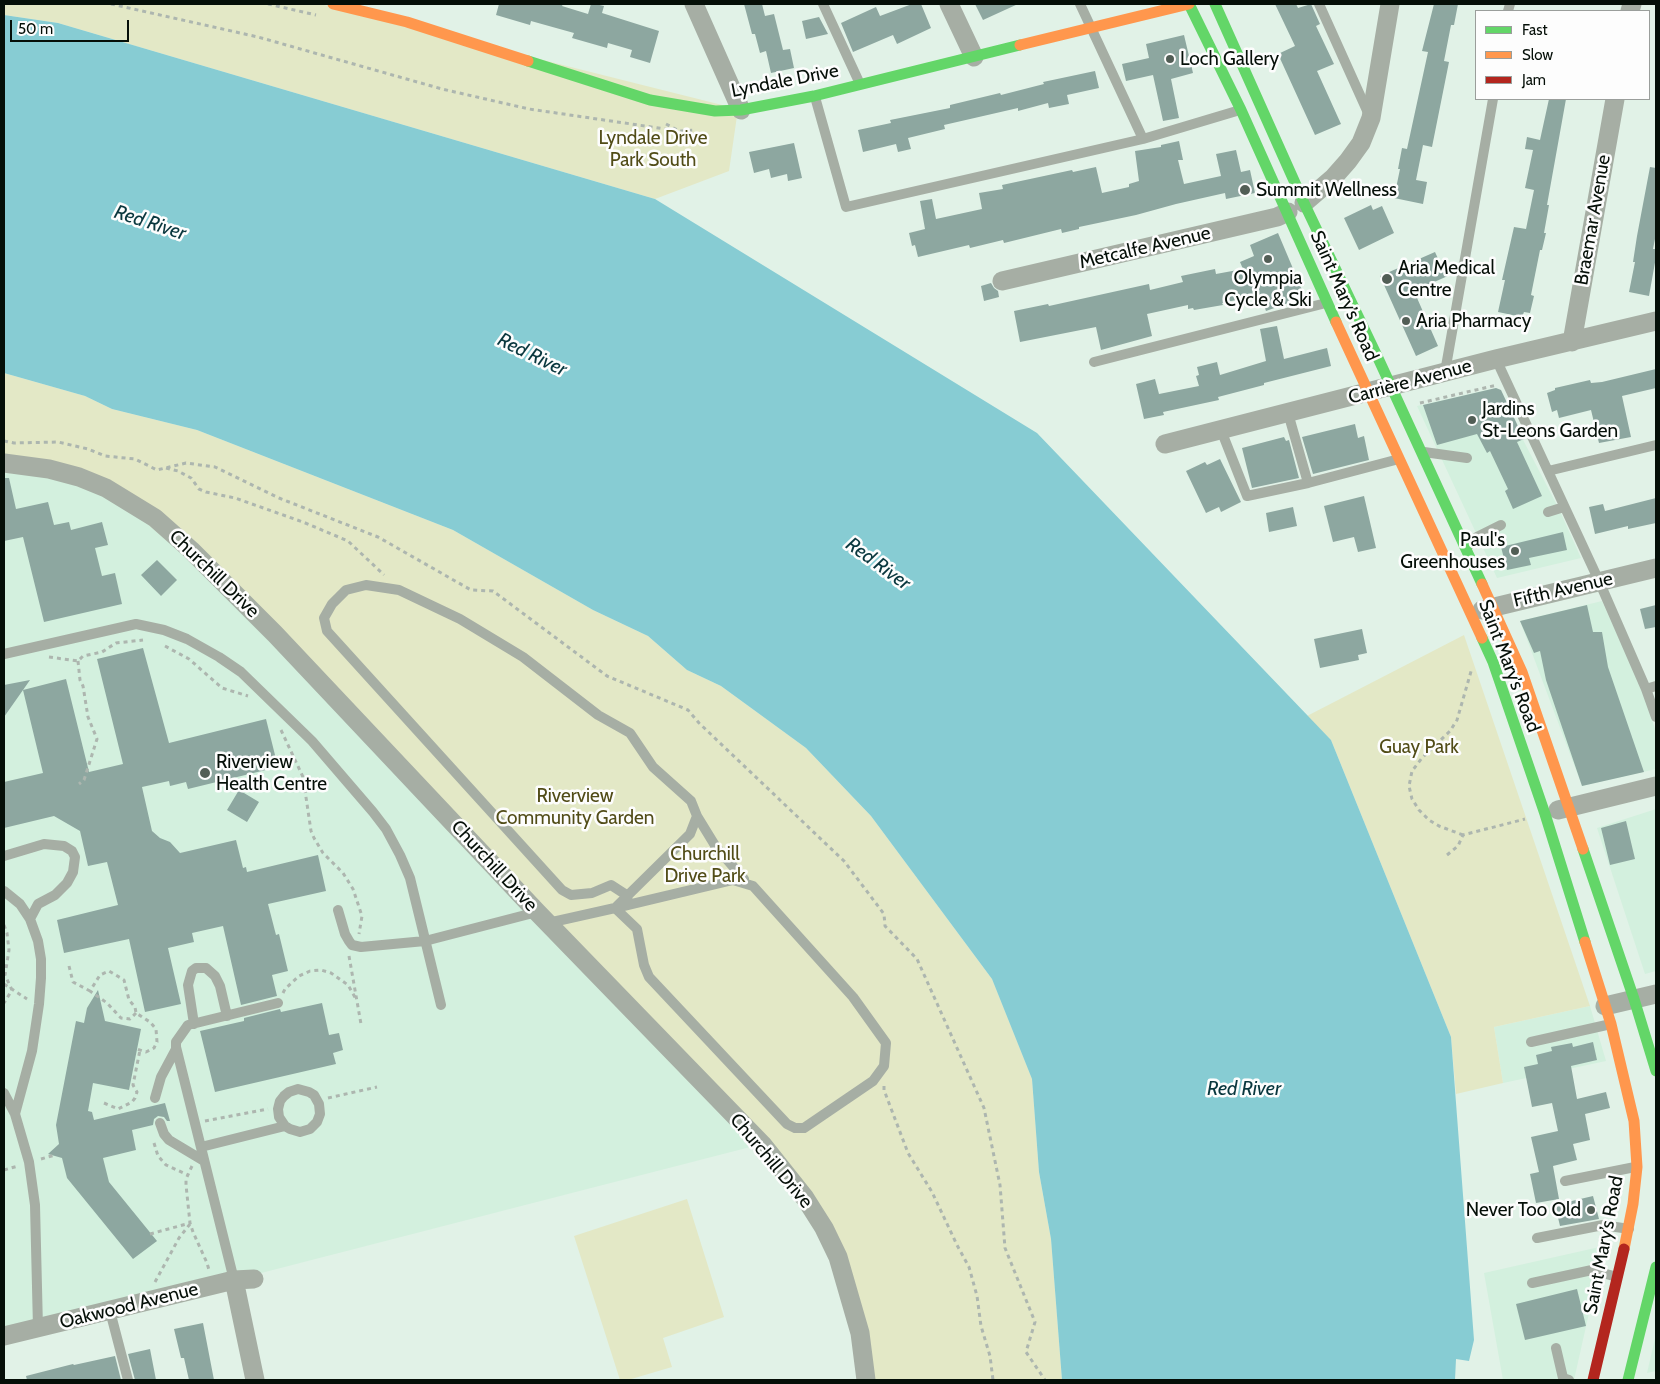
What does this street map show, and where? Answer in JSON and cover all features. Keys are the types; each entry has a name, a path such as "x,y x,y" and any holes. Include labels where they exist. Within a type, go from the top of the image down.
{"main road":[{"name":"Lyndale Drive","path":"334,4 407,22 650,100 715,112 741,110 814,96 1189,4"},
{"name":"Saint Mary’s Road","path":"1189,4 1288,212 1327,303 1499,678 1545,814 1611,1024 1634,1121 1636,1167 1629,1229 1593,1380"},
{"name":"Saint Mary’s Road","path":"1215,4 1304,203 1391,386 1531,694 1634,999 1656,1071"},
{"path":"1288,212 1304,203"},
{"path":"1628,1380 1656,1267"}],"street":[{"path":"694,4 741,110"},
{"path":"949,4 974,58"},
{"path":"1304,203 1315,195 1348,161 1361,142 1371,118 1390,4"},
{"name":"Braemar Avenue","path":"1572,342 1615,100"},
{"name":"Metcalfe Avenue","path":"1002,281 1277,217 1288,212"},
{"name":"Carrière Avenue","path":"1165,444 1496,359 1656,321"},
{"name":"Churchill Drive","path":"4,463 49,468 106,488 155,518 191,550 275,634 542,918 762,1144 805,1198 824,1228 841,1265 860,1333 866,1380"},
{"name":"Fifth Avenue","path":"1471,614 1492,606 1656,568"},
{"path":"1545,814 1656,786"},
{"path":"1605,1006 1656,994"},
{"name":"Oakwood Avenue","path":"4,1336 212,1285 234,1280 254,1279"},
{"path":"234,1280 255,1380"}],"lane":[{"path":"823,4 860,84"},
{"path":"1080,4 1143,139"},
{"path":"1319,4 1371,118"},
{"path":"814,96 846,207 1143,139 1241,110"},
{"path":"1445,372 1493,100"},
{"path":"1094,362 1327,303"},
{"path":"1496,359 1564,507 1651,687 1656,718"},
{"path":"1288,413 1308,483"},
{"path":"1221,430 1247,496 1308,483 1399,459"},
{"path":"1548,470 1656,445"},
{"path":"1420,451 1467,458"},
{"path":"1548,512 1564,507"},
{"path":"1465,549 1477,537 1500,525"},
{"path":"628,896 611,885 592,893 571,895 562,890 327,631 324,618 332,604 346,590 366,585 399,590 460,619 523,658 598,715 630,733 653,767 691,801 697,816 716,847 744,878 743,883"},
{"path":"4,654 128,625 143,624 187,639 219,657 240,672 312,741 386,829 410,878 441,1005"},
{"path":"616,908 690,834 697,816"},
{"path":"4,856 44,844 64,846 72,851 76,857 73,872 67,883 55,895 38,904 30,919"},
{"path":"338,910 345,935 352,945 361,947 425,941 542,918 616,908 733,880 753,886 853,997 886,1043 884,1066 873,1081 804,1128 795,1128 787,1124 649,977 644,964 637,929 616,908"},
{"path":"4,891 20,904 30,919 38,941 42,978 40,1004 32,1051 15,1114"},
{"path":"194,1024 188,985 192,971 198,967 206,968 215,976 220,986 227,1016"},
{"path":"234,1280 201,1155 176,1049 176,1042 182,1031 188,1026 278,1003"},
{"path":"1531,1042 1611,1024"},
{"path":"155,1098 161,1077 176,1049"},
{"path":"298,1089 314,1095 318,1100 320,1109 319,1119 313,1126 300,1132 290,1130 285,1126 279,1117 278,1108 284,1096 298,1089"},
{"path":"4,1093 15,1114 29,1162 35,1205 38,1328"},
{"path":"160,1123 164,1134 169,1140 201,1155 285,1126"},
{"path":"1564,1181 1636,1167"},
{"path":"1537,1238 1603,1225 1629,1229"},
{"path":"1532,1283 1592,1270 1618,1277"},
{"path":"110,1310 128,1380"},
{"path":"1556,1348 1563,1378 1568,1380"}],"path":[{"path":"111,4 258,37 442,88 529,109 679,131"},
{"path":"1413,405 1507,382"},
{"path":"4,441 14,443 58,442 88,449 106,456 135,459 157,470 186,463 215,467 279,498 378,537 471,590 494,590 607,676 688,710 699,723 844,861 884,914 884,926 917,959 984,1108 1000,1186 1005,1248 1035,1322 1026,1352 1044,1380"},
{"path":"165,468 178,471 191,478 199,489 206,492 235,498 303,522 348,541 386,577"},
{"path":"78,661 83,656 102,652 116,643 150,639"},
{"path":"1483,640 1469,676 1457,720 1450,731 1422,758 1412,771 1408,786 1412,799 1429,820 1463,835 1545,814"},
{"path":"162,644 189,659 222,688 254,699"},
{"path":"28,648 40,656 78,661"},
{"path":"78,661 88,717 97,739 84,780 79,784"},
{"path":"277,724 303,777 311,831 314,838 323,853 349,881 361,910 362,928 352,945"},
{"path":"1446,855 1458,846 1463,835"},
{"path":"4,926 7,933 9,950 5,975 12,990"},
{"path":"345,935 361,1024"},
{"path":"69,966 73,982 107,1003 121,1018 130,1019 136,1013"},
{"path":"278,1003 291,982 303,974 316,970 326,971 336,976 348,985 356,999"},
{"path":"90,991 100,975 106,972 112,972 124,980 128,1000 135,1007 136,1013 150,1022 156,1029 157,1036 154,1048 146,1052 139,1050 133,1085 137,1092 132,1102 118,1109 104,1103"},
{"path":"4,984 40,1004"},
{"path":"4,1003 12,990"},
{"path":"884,1066 884,1090 908,1153 932,1192 956,1246 969,1267 977,1296 981,1326 990,1356 993,1380"},
{"path":"153,1138 158,1156 166,1165 188,1175"},
{"path":"201,1155 188,1175 186,1184 190,1223 207,1263 212,1285"},
{"path":"150,1234 190,1223"},
{"path":"145,1302 179,1238 190,1223"}],"shaded area":[{"path":"1496,388 1559,509 1581,558 1497,578 1417,406"},
{"name":"Riverview Health Centre","path":"4,473 79,477 155,518 762,1144 234,1280 4,1336"},
{"path":"1602,601 1642,689 1656,732 1656,769 1582,786 1520,621"},
{"path":"1656,809 1656,971 1645,974 1597,828"},
{"path":"1590,1006 1606,1061 1503,1083 1494,1027"},
{"path":"1604,1246 1574,1380 1503,1380 1484,1273"},
{"path":"1656,1334 1656,1371 1647,1373"}],"green space":[{"name":"Lyndale Drive Park South","path":"4,4 320,4 738,109 729,171 655,199 58,23 4,15"},
{"name":"Churchill Drive Park","path":"4,373 85,396 112,409 197,430 453,530 593,610 648,636 687,670 721,686 806,748 871,816 992,979 1032,1079 1039,1172 1051,1239 1062,1380 866,1380 860,1333 805,1198 275,634 106,488 4,463"},
{"name":"Guay Park","path":"1464,635 1590,1006 1494,1027 1503,1083 1456,1094 1451,1037 1331,740 1307,716"},
{"path":"687,1199 724,1317 663,1338 672,1367 628,1380 620,1380 574,1236"}],"water":[{"name":"Red River","path":"4,15 58,23 655,199 1037,433 1331,740 1451,1037 1474,1340 1469,1361 1456,1359 1455,1380 1062,1380 1051,1239 1039,1172 1032,1079 992,979 871,816 806,748 721,686 687,670 648,636 593,610 453,530 197,430 112,409 85,396 4,373"}],"building":[{"path":"499,4 563,4 562,6 588,14 591,4 595,4 604,6 602,13 659,31 650,63 630,57 632,50 608,43 607,48 572,38 574,33 531,21 530,25 496,15"},
{"path":"744,4 762,4 765,16 774,14 783,50 790,49 794,68 771,73 766,51 760,53 755,34 752,34"},
{"path":"912,4 921,4 931,28 897,44 893,35 853,52 841,23 876,7 880,16"},
{"path":"975,4 1018,4 983,20"},
{"path":"1275,4 1296,4 1298,8 1311,4 1320,24 1316,26 1334,64 1317,71 1341,124 1315,135 1278,54 1295,46"},
{"path":"1434,4 1458,4 1454,25 1451,25 1444,61 1449,62 1432,147 1423,145 1416,180 1427,182 1423,204 1394,198 1402,148 1407,149 1428,52 1422,51"},
{"path":"819,17 828,34 806,39 802,21"},
{"path":"1184,35 1193,73 1171,79 1179,118 1163,121 1153,75 1126,81 1122,64 1149,58 1146,44"},
{"path":"1095,71 1099,88 1067,95 1069,104 1049,108 1048,103 1018,111 1018,108 944,125 945,129 908,138 911,149 898,152 896,144 863,152 858,130 891,123 890,120 950,108 950,105 1000,93 1001,95 1044,84 1043,82"},
{"path":"1549,100 1566,100 1547,205 1549,205 1544,233 1546,233 1542,250 1540,250 1531,295 1534,296 1530,313 1524,312 1522,317 1498,312 1505,280 1502,280 1514,227 1526,229 1534,190 1525,188 1533,150 1525,149 1527,137 1540,140"},
{"path":"1179,141 1183,160 1178,160 1184,184 1221,176 1216,154 1236,150 1241,172 1250,170 1255,193 1226,199 1225,193 1079,227 1079,229 1062,233 1061,229 1004,243 1003,240 970,248 969,245 918,257 915,245 912,246 909,233 925,229 920,201 932,199 936,219 982,209 979,193 1003,189 1002,185 1072,170 1073,172 1096,167 1102,193 1129,187 1129,184 1139,181 1135,151 1161,147 1161,145"},
{"path":"794,143 802,178 788,181 787,174 771,178 769,169 754,173 749,152"},
{"path":"1650,167 1656,168 1656,234 1653,249 1656,249 1656,257 1649,296 1629,292"},
{"path":"1371,205 1373,210 1382,206 1394,233 1359,250 1344,218"},
{"path":"1278,233 1305,297 1266,311 1260,295 1222,303 1223,305 1194,310 1193,308 1188,309 1188,305 1147,314 1152,336 1101,350 1096,327 1020,342 1014,311 1048,304 1049,306 1149,284 1150,290 1183,282 1181,276 1215,269 1216,274 1243,269 1240,262 1254,256 1250,245"},
{"path":"1435,252 1440,263 1444,261 1450,275 1414,291 1438,346 1416,356 1380,276"},
{"path":"991,283 998,291 999,297 984,301 981,286"},
{"path":"1277,326 1284,359 1327,348 1331,366 1264,383 1264,385 1218,397 1219,400 1163,412 1164,415 1144,419 1136,384 1155,379 1159,394 1199,386 1196,376 1199,375 1197,367 1217,362 1220,375 1266,361 1260,329"},
{"path":"1656,369 1656,388 1622,396 1631,437 1599,443 1591,410 1559,418 1557,410 1552,412 1547,393 1555,390 1555,388 1590,380 1591,383 1602,382"},
{"name":"Jardins St-Leons Garden","path":"1496,388 1501,390 1524,439 1517,442 1542,496 1513,509 1505,491 1508,489 1490,451 1487,453 1477,434 1437,445 1423,405"},
{"path":"1355,424 1358,438 1364,436 1369,460 1313,474 1302,437"},
{"path":"1284,437 1286,441 1289,440 1299,478 1252,488 1242,448"},
{"path":"1220,459 1241,502 1221,512 1219,507 1206,513 1186,471 1205,462 1207,465"},
{"path":"4,478 9,478 16,509 48,502 54,525 69,522 71,530 102,522 108,545 95,548 102,576 115,573 122,604 44,622 23,537 4,541"},
{"path":"1364,496 1376,548 1358,552 1354,537 1333,542 1324,506"},
{"path":"1656,498 1656,523 1628,529 1628,526 1595,534 1589,507 1603,504 1605,511"},
{"path":"1293,507 1297,526 1269,532 1266,513"},
{"path":"1563,532 1567,550 1529,558 1531,565 1507,570 1501,547"},
{"path":"157,560 177,580 161,596 141,575"},
{"path":"1587,605 1593,632 1602,632 1608,667 1644,772 1582,786 1546,680 1540,651 1534,653 1520,621"},
{"path":"1656,605 1656,627 1645,629 1640,609"},
{"path":"1362,629 1367,653 1358,655 1359,660 1320,668 1314,639"},
{"path":"143,648 169,743 266,719 278,767 188,789 186,782 170,786 169,781 142,787 152,831 160,838 170,842 180,853 236,840 243,868 246,867 247,872 318,855 326,891 268,904 276,935 279,934 288,971 272,975 277,996 241,1005 223,926 192,933 194,942 168,948 181,1004 145,1012 129,939 64,953 57,920 118,905 107,862 88,866 80,831 54,816 4,828 4,782 43,773 23,690 66,679 89,772 123,764 97,659"},
{"path":"30,680 4,717 4,685"},
{"path":"239,790 259,802 247,822 227,810"},
{"path":"1626,821 1635,859 1610,865 1601,828"},
{"path":"98,990 105,1021 141,1029 129,1090 93,1083 88,1111 92,1112 94,1120 165,1103 170,1121 158,1116 154,1119 153,1125 132,1130 136,1150 103,1158 109,1182 157,1241 133,1259 67,1178 62,1158 48,1154 59,1144 56,1125 76,1021 84,1023 87,1008"},
{"path":"322,1003 329,1035 339,1033 343,1050 333,1053 336,1064 215,1092 200,1031 244,1021 244,1018 280,1009 281,1012"},
{"path":"1593,1042 1597,1060 1571,1066 1577,1099 1606,1092 1610,1108 1585,1114 1590,1140 1573,1144 1577,1160 1553,1166 1559,1199 1536,1203 1530,1174 1539,1172 1531,1137 1558,1131 1552,1103 1532,1107 1524,1067 1538,1064 1536,1055 1552,1051 1551,1047 1572,1043 1573,1047"},
{"path":"1593,1196 1599,1219 1560,1226 1555,1205"},
{"path":"1577,1289 1586,1326 1525,1340 1516,1304"},
{"path":"203,1323 214,1380 189,1380 174,1329"},
{"path":"150,1349 156,1380 135,1380 128,1354"},
{"path":"115,1356 121,1380 27,1380 26,1376 73,1364"}],"traffic: fast":[{"path":"1189,4 1241,110 1336,322"},
{"path":"1215,4 1304,203 1482,584"},
{"path":"528,61 650,100 715,111 741,110 814,96 1020,45"},
{"path":"1482,638 1493,662 1545,814 1585,942"},
{"path":"1583,849 1634,999 1656,1071"},
{"path":"1628,1380 1656,1267"}],"traffic: slow":[{"path":"333,4 407,22 528,61"},
{"path":"1020,45 1189,4"},
{"path":"1336,322 1482,638"},
{"path":"1482,584 1522,672 1583,849"},
{"path":"1585,942 1611,1024 1634,1121 1637,1167 1633,1204 1624,1249"}],"traffic: jam":[{"path":"1593,1380 1624,1249"}],"place":[{"name":"Loch Gallery","path":"1170,59"},
{"name":"Summit Wellness","path":"1245,190"},
{"name":"Olympia Cycle & Ski","path":"1268,259"},
{"name":"Aria Medical Centre","path":"1387,279"},
{"name":"Aria Pharmacy","path":"1406,321"},
{"name":"Jardins St-Leons Garden","path":"1472,420"},
{"name":"Paul's Greenhouses","path":"1515,551"},
{"name":"Riverview Health Centre","path":"205,773"},
{"name":"Never Too Old","path":"1591,1210"}],"park label":[{"name":"Riverview Community Garden","path":"575,807"}]}
